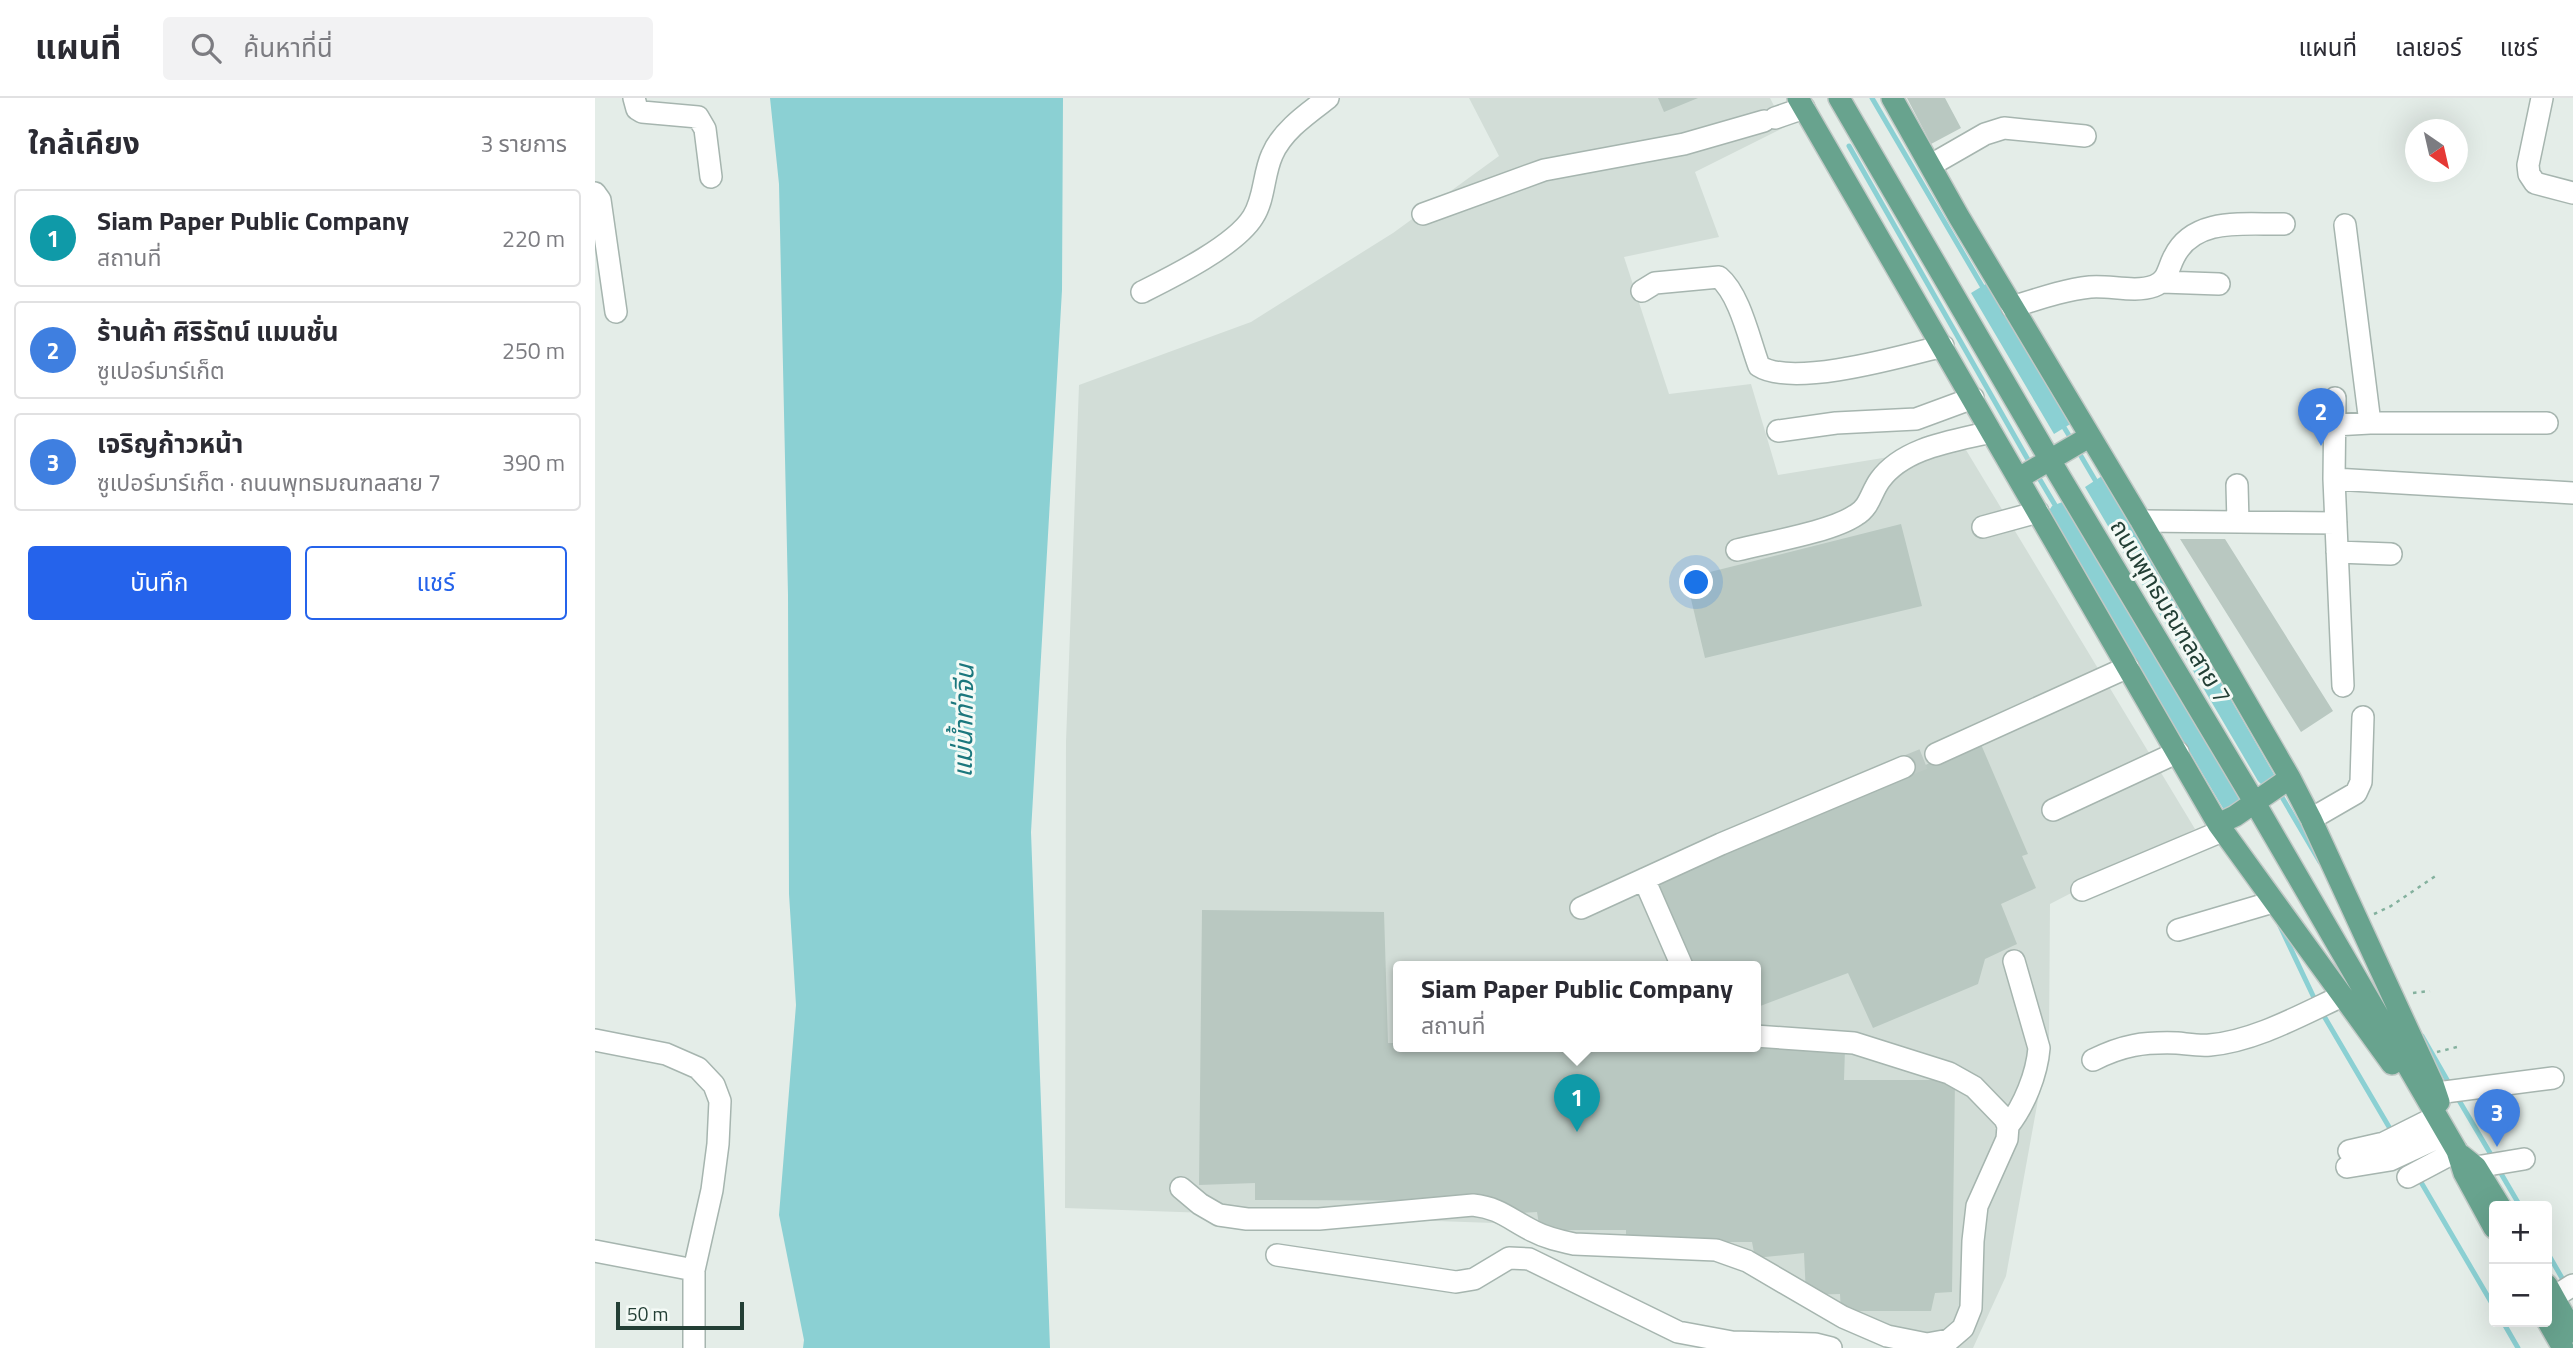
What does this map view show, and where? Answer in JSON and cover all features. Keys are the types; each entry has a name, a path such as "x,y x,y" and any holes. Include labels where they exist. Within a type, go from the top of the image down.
{"main road":[{"path":"1892,98 2290,778 2437,1093 2445,1133"},
{"path":"1841,103 1805,110 2220,827 2445,1133"},
{"name":"ถนนพุทธมณฑลสาย 7","path":"1841,103 2255,803 2445,1133 2489,1219"},
{"path":"2019,478 2089,437"},
{"path":"2220,827 2290,778"},
{"name":"ถนนพุทธมณฑลสาย 7","path":"2445,1133 2476,1167 2497,1201"},
{"path":"2560,1289 2573,1332"},
{"path":"2551,1327 2563,1348"}],"street":[{"path":"633,98 637,109 642,112 698,117 705,129 711,177"},
{"path":"1142,292 1183,272 1236,234 1252,218 1262,195 1271,156 1282,136 1328,98"},
{"path":"2542,98 2528,165 2529,174 2535,183 2573,193"},
{"path":"1423,214 1544,170 1684,144 1805,110"},
{"path":"1931,165 1985,134 2004,128 2085,136"},
{"path":"595,193 600,200 616,312"},
{"path":"2162,282 2174,256 2186,239 2203,229 2218,225 2284,224"},
{"path":"2345,225 2370,423"},
{"path":"1642,291 1655,283 1719,277 1728,285 1734,296 1759,366 1774,373 1820,372 1898,358 1943,346"},
{"path":"2012,307 2053,294 2092,287 2133,289 2152,287 2162,282 2219,284"},
{"path":"1778,431 1836,423 1916,419 1973,398"},
{"path":"2335,398 2334,479 2343,686"},
{"path":"2334,425 2547,423"},
{"path":"1737,550 1840,524 1864,510 1879,481 1894,466 1941,444 1991,432"},
{"path":"2334,479 2573,493"},
{"path":"2237,485 2238,522"},
{"path":"1983,527 2002,524 2038,512"},
{"path":"2141,521 2336,523"},
{"path":"2337,552 2391,554"},
{"path":"1935,754 2128,667"},
{"path":"2311,819 2356,793 2361,782 2363,717"},
{"path":"2053,810 2178,752"},
{"path":"1581,908 1904,767"},
{"path":"2082,890 2220,827"},
{"path":"1644,879 1680,961"},
{"path":"2178,930 2273,902"},
{"path":"1181,1188 1219,1214 1247,1219 1319,1219 1473,1205 1491,1207 1555,1241 1716,1250 1747,1261 1843,1317 1887,1336 1927,1344 1949,1340 1963,1328 1971,1308 1977,1206 2007,1139 2008,1126 2022,1102 2038,1058 2039,1048 2014,961"},
{"path":"2093,1060 2117,1048 2147,1043 2209,1045 2241,1038 2286,1022 2342,996"},
{"path":"1761,1036 1854,1043 1949,1073 1974,1087 2005,1119 2008,1126"},
{"path":"595,1040 666,1054 698,1068 714,1085 720,1101 712,1190 694,1270 694,1348"},
{"path":"2437,1093 2553,1078"},
{"path":"2348,1159 2384,1143 2445,1133"},
{"path":"2408,1177 2445,1133"},
{"path":"2476,1167 2524,1159"},
{"path":"595,1251 694,1270"},
{"path":"1277,1255 1456,1282 1474,1279 1509,1258 1529,1259 1678,1332 1732,1342 1783,1345 1815,1343 1831,1348"}],"path":[{"path":"2358,922 2391,906 2437,875"},
{"path":"2420,1056 2461,1046"}],"shaded area":[{"path":"1469,98 1770,98 1785,127 1695,172 1719,237 1624,257 1669,394 1751,384 1778,475 1963,445 2195,829 2050,904 2049,1039 2006,1276 1973,1348 1893,1348 1730,1255 1568,1254 1494,1223 1065,1208 1066,742 1079,385 1251,322 1393,233 1499,156"}],"water":[{"name":"แม่น้ำท่าจีน","path":"770,98 1063,98 1062,290 1031,832 1050,1348 803,1348 804,1340 779,1215 796,1005 789,894 788,595 779,184"},
{"path":"1989,282 2072,423 2054,434 1971,293"},
{"path":"2102,476 2275,776 2263,786 2085,487"},
{"path":"2065,501 2241,803 2224,810 2048,512 2052,506"}],"building":[{"path":"1658,98 1698,98 1664,112"},
{"path":"1907,98 1945,98 1961,128 1931,144"},
{"path":"1901,524 1922,606 1705,658 1686,578"},
{"path":"2180,539 2225,539 2333,711 2301,732"},
{"path":"1980,742 2028,854 2022,856 2036,888 2001,904 2017,944 1985,959 1978,984 1873,1028 1848,973 1761,1006 1761,961 1688,961 1652,880"},
{"path":"1202,910 1384,912 1388,1043 1393,1043 1393,1052 1761,1052 1761,1046 1845,1049 1844,1080 1955,1080 1952,1292 1935,1293 1931,1311 1841,1311 1840,1294 1806,1295 1804,1253 1755,1258 1752,1242 1626,1242 1626,1230 1540,1230 1537,1212 1504,1214 1501,1201 1255,1200 1255,1183 1199,1185"}],"waterway":[{"path":"1872,98 1985,291"},
{"path":"1849,146 2031,465"},
{"path":"2062,424 2073,442"},
{"path":"2078,451 2098,485"},
{"path":"2036,473 2058,510"},
{"path":"2279,792 2320,862"},
{"path":"2280,926 2316,1002"},
{"path":"2321,1011 2392,1132"},
{"path":"2422,1036 2450,1085"},
{"path":"2457,1097 2493,1158"},
{"path":"2499,1170 2517,1201"},
{"path":"2418,1177 2489,1298"},
{"path":"2552,1261 2566,1285"},
{"path":"2506,1327 2518,1348"}],"tunnel":[{"path":"1904,767 1936,754"}],"place":[{"name":"ร้านค้า ศิริรัตน์ แมนชั่น","path":"2321,446"},
{"name":"Siam Paper Public Company","path":"1577,1132"},
{"name":"เจริญก้าวหน้า","path":"2497,1147"}]}
